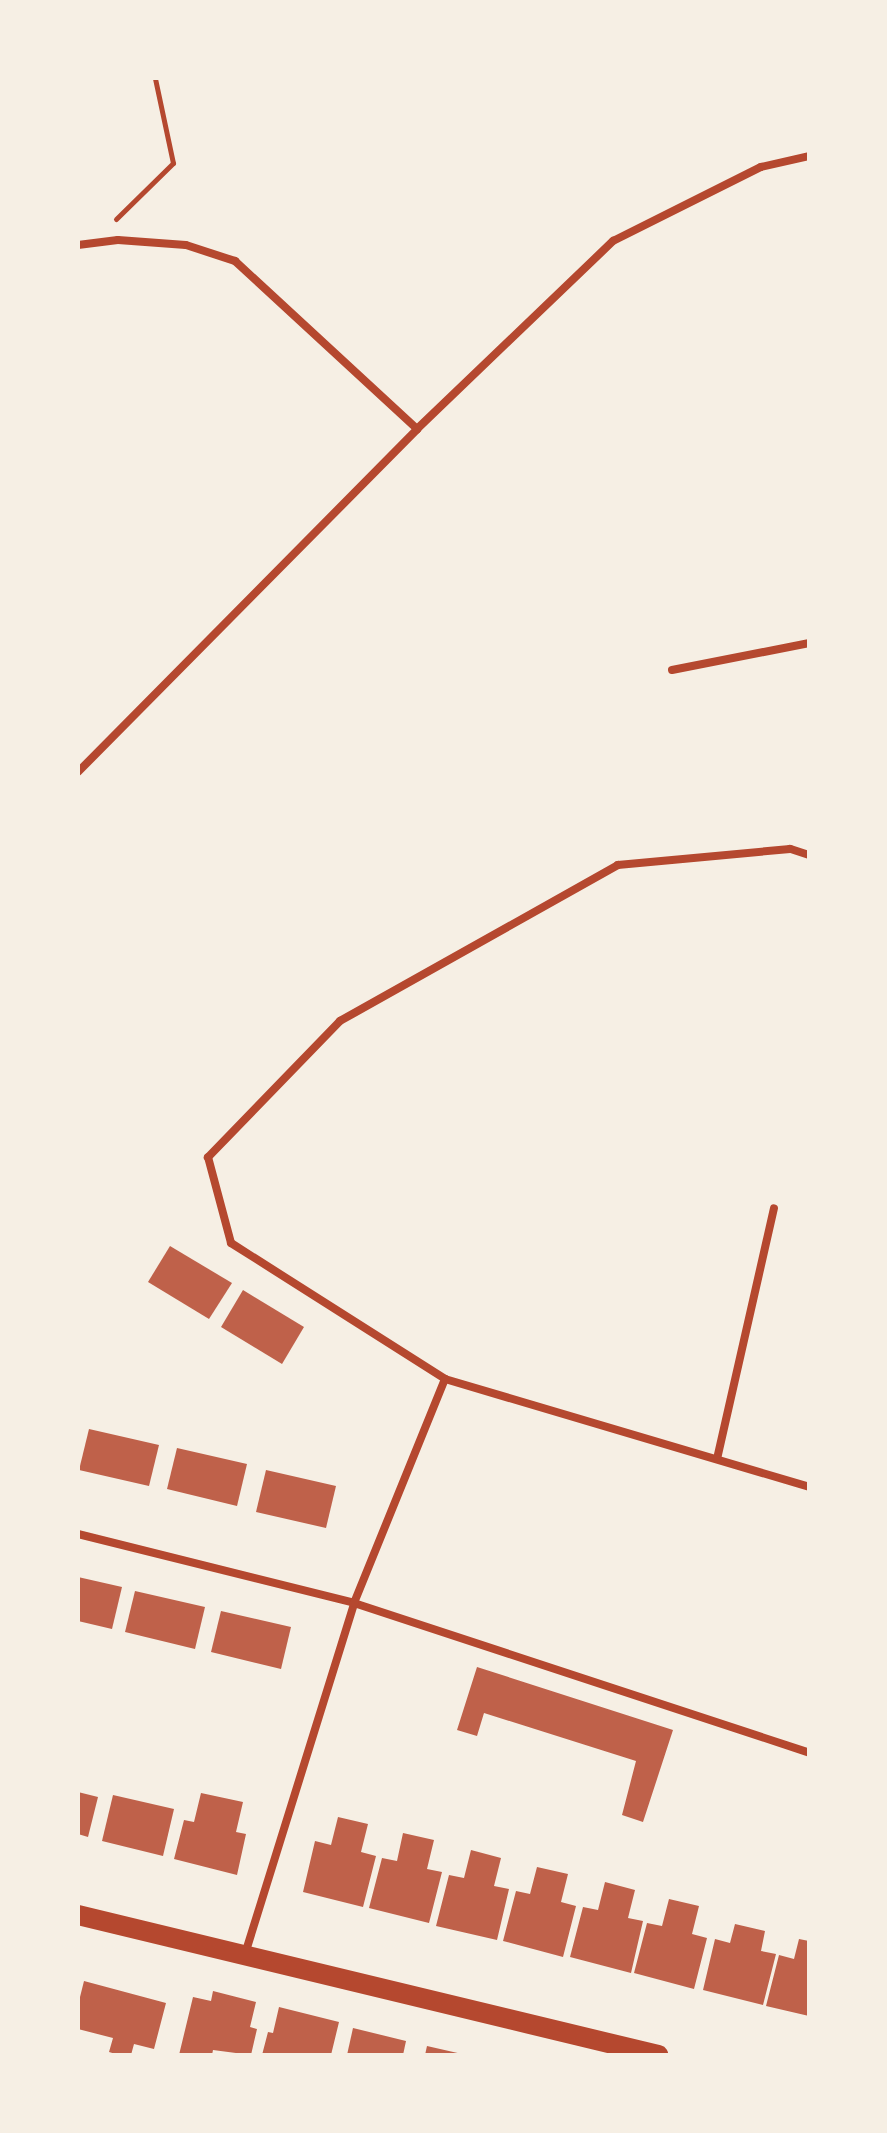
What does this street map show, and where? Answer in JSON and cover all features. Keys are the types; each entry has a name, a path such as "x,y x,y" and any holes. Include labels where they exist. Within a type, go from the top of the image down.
{"main road":[{"path":"78,1915 658,2055"}],"street":[{"path":"78,772 417,429 613,241 761,167 809,156"},
{"path":"78,245 118,240 186,245 235,261 417,429"},
{"path":"672,670 809,643"},
{"path":"809,855 790,849 618,865 340,1021 208,1157 231,1243 445,1379 809,1487"},
{"path":"717,1459 774,1208"},
{"path":"245,1955 354,1603 445,1379"},
{"path":"78,1534 354,1603 809,1753"}],"path":[{"path":"118,240 116,219 173,163 155,78"}],"building":[{"path":"170,1246 232,1283 209,1319 148,1282"},
{"path":"243,1290 304,1327 282,1364 221,1327"},
{"path":"89,1429 159,1445 149,1486 79,1470"},
{"path":"177,1448 247,1464 237,1506 167,1489"},
{"path":"266,1470 336,1486 326,1528 256,1512"},
{"path":"78,1577 122,1587 112,1629 78,1621"},
{"path":"135,1591 205,1607 195,1649 125,1632"},
{"path":"221,1611 291,1627 281,1669 211,1652"},
{"path":"477,1667 673,1730 643,1822 622,1815 636,1761 484,1713 477,1736 457,1730"},
{"path":"78,1792 98,1797 88,1837 78,1834"},
{"path":"201,1793 243,1802 236,1832 246,1834 237,1875 174,1859 184,1820 194,1822"},
{"path":"113,1795 174,1809 163,1856 102,1841"},
{"path":"338,1817 368,1824 361,1852 376,1856 363,1907 303,1892 315,1841 331,1845"},
{"path":"403,1833 434,1840 427,1869 442,1872 429,1923 369,1908 382,1858 397,1861"},
{"path":"471,1850 501,1858 494,1886 509,1889 497,1940 436,1926 449,1875 464,1878"},
{"path":"537,1867 568,1874 561,1902 576,1906 563,1957 503,1941 516,1891 530,1894"},
{"path":"605,1882 635,1890 628,1918 643,1921 631,1973 570,1957 583,1907 598,1910"},
{"path":"669,1899 699,1906 692,1934 707,1938 694,1989 634,1973 647,1923 662,1926"},
{"path":"735,1924 765,1931 761,1951 776,1954 763,2005 703,1990 715,1939 730,1943"},
{"path":"799,1939 809,1941 809,2016 766,2006 779,1955 794,1959"},
{"path":"84,1981 166,2003 154,2049 134,2044 131,2055 119,2055 109,2052 113,2038 78,2029 78,2005"},
{"path":"213,1991 256,2002 250,2027 257,2029 251,2055 213,2050 212,2055 179,2055 193,1997 211,2001"},
{"path":"279,2007 339,2022 331,2055 262,2055 268,2032 273,2033"},
{"path":"353,2028 406,2041 403,2055 347,2055"},
{"path":"427,2046 462,2054 462,2055 425,2055"}]}
